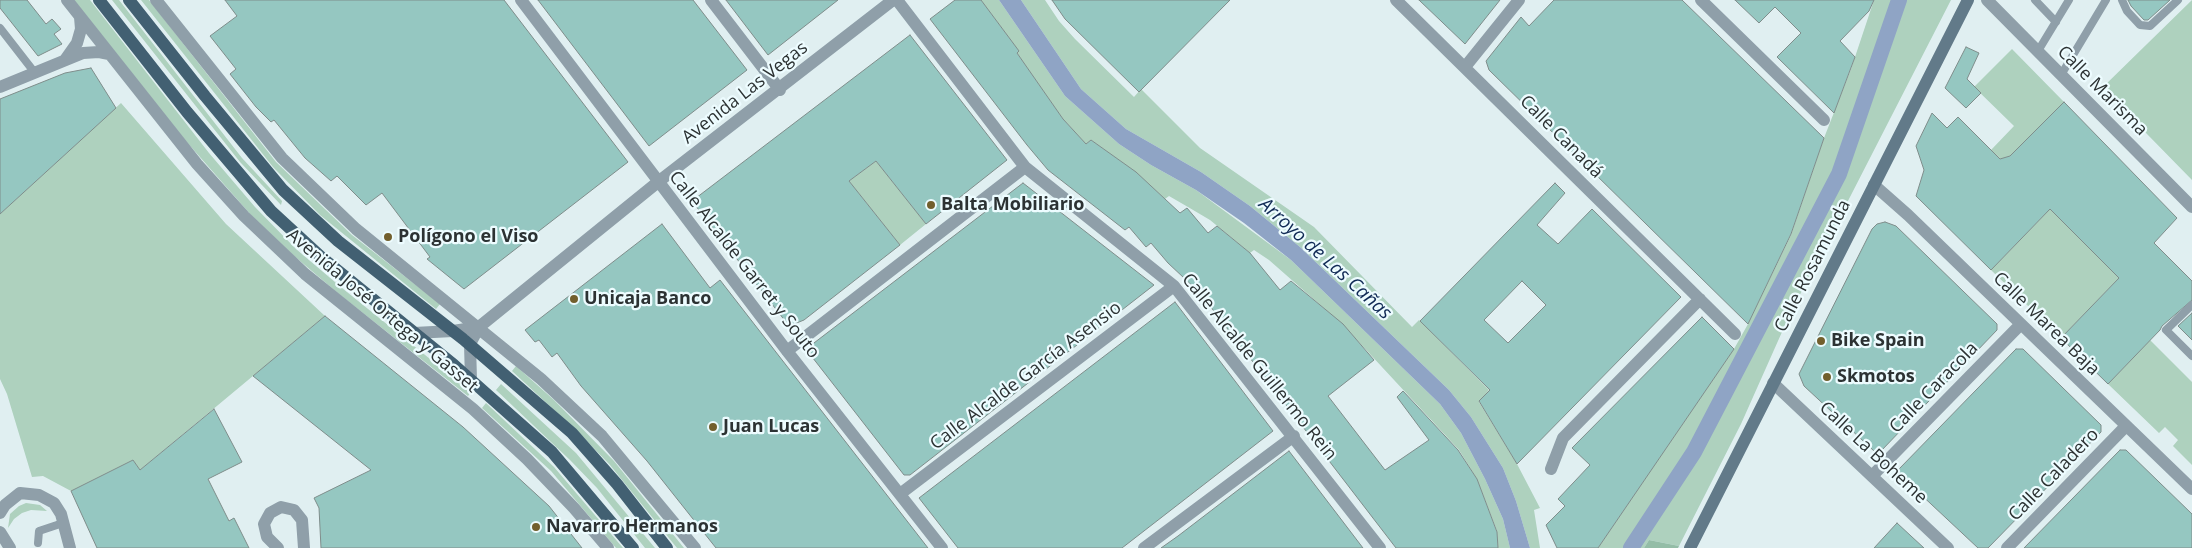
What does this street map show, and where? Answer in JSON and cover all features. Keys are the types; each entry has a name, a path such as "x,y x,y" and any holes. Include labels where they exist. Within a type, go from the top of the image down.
{"main road":[{"name":"Avenida José Ortega y Gasset","path":"99,0 187,112 271,211 321,257 471,380 552,452 633,548"},
{"name":"Avenida José Ortega y Gasset","path":"129,0 283,190 338,241 470,344 572,433 617,484 667,548"},
{"name":"Calle Rosamunda","path":"1690,548 1968,0"}],"street":[{"name":"Avenida José Ortega y Gasset","path":"67,0 197,164 244,216 305,274 473,409 527,458 608,548"},
{"path":"156,0 282,158 362,234 541,379 602,436 695,548"},
{"name":"Calle Alcalde Garret y Souto","path":"521,0 658,182 942,548"},
{"path":"711,0 780,90"},
{"name":"Avenida Las Vegas","path":"479,327 658,182 780,90 892,0"},
{"name":"Calle Alcalde Guillermo Rein","path":"897,0 1026,167 1174,286 1294,436 1380,548"},
{"name":"Calle Canadá","path":"1396,0 1735,334"},
{"path":"1465,67 1519,0"},
{"path":"1701,0 1824,120"},
{"name":"Calle Marisma","path":"1987,0 2192,207"},
{"path":"65,60 77,43 81,29 80,16"},
{"path":"0,86 83,52 109,54"},
{"path":"788,350 1026,167"},
{"name":"Calle Marea Baja","path":"1874,185 1908,215 2192,489"},
{"name":"Calle Alcalde García Asensio","path":"900,494 1174,286"},
{"path":"1551,469 1562,438 1700,299"},
{"name":"Calle Caracola","path":"1872,476 2020,324"},
{"path":"414,332 453,331 479,327"},
{"path":"471,380 470,344 479,327"},
{"name":"Calle La Boheme","path":"1773,383 1948,548"},
{"name":"Calle Caladero","path":"2007,548 2126,426"},
{"path":"1144,548 1294,436"},
{"path":"0,513 5,505 20,493 39,495 54,503 61,514 70,548"},
{"path":"278,548 267,537 264,524 270,513 281,507 294,510 302,520 304,548"},
{"path":"0,532 10,548"},
{"path":"0,544 6,548"}],"lane":[{"path":"2036,0 2056,22"},
{"path":"2038,51 2069,0"},
{"path":"2061,75 2106,0"},
{"path":"2122,0 2127,11 2140,25 2150,26 2178,0"},
{"path":"0,28 35,72"},
{"path":"2192,305 2166,330 2192,356"},
{"path":"38,544 39,531 63,523"}],"green space":[{"path":"74,0 90,0 209,153 255,207 296,249 471,392 468,396 339,294 293,255 251,215 185,140"},
{"path":"112,0 119,0 242,158 282,201 281,205 240,162"},
{"path":"141,0 149,0 276,162 352,235 440,304 436,309 320,215 273,167"},
{"path":"981,0 999,0 1065,96 1119,144 1151,165 1196,190 1291,260 1440,404 1461,433 1485,479 1503,519 1510,548 1498,548 1497,531 1477,479 1459,450 1343,325 1269,260 1254,250 1250,253 1210,220 1188,207 1169,196 1165,199 1134,171 1091,140 1086,144 1063,119 1017,53 1019,51"},
{"path":"1021,0 1045,0 1059,21 1075,39 1134,97 1141,89 1200,148 1314,227 1412,327 1419,320 1489,390 1479,402 1517,464 1540,508 1534,510 1540,548 1530,548 1516,501 1503,468 1471,417 1449,390 1300,247 1250,206 1201,172 1126,129 1081,89"},
{"path":"1874,0 1951,0 1790,314 1741,424 1679,546 1649,540 1644,548 1598,548 1734,349 1748,324 1791,235"},
{"path":"2192,0 2192,180 2102,88"},
{"path":"2012,49 2064,102 2004,162 1991,150 2014,126 1974,87"},
{"path":"121,103 226,224 325,316 140,470 133,460 71,491 43,476 32,477 7,394 0,379 0,214"},
{"path":"876,161 926,224 900,245 849,181"},
{"path":"2050,209 2119,278 2061,338 1991,270"},
{"path":"2150,340 2192,382 2192,465 2173,446 2178,440 2165,427 2159,433 2108,384"},
{"path":"516,366 554,400 614,461 684,548 677,548 610,465 580,434 512,371"},
{"path":"501,384 576,453 655,548 645,548 597,488 496,390"},
{"path":"486,403 554,467 623,548 616,548 551,471 482,408"},
{"path":"26,503 40,505 47,511 31,510 22,513 14,519 8,528 10,514"},
{"path":"1649,540 1679,546 1678,548 1644,548"}],"water":[{"path":"999,0 1021,0 1081,89 1126,129 1201,172 1250,206 1300,247 1449,390 1471,417 1503,468 1516,501 1530,548 1510,548 1503,519 1485,479 1461,433 1440,404 1291,260 1244,223 1196,190 1151,165 1119,144 1065,96"}],"building":[{"path":"0,0 27,0 46,24 52,19 61,29 54,34 62,44 38,56 0,8"},
{"path":"225,0 504,0 628,162 464,289 427,259 430,257 382,193 366,205 337,176 331,181 305,158 274,120 271,122 256,107 230,74 236,69 210,36 237,16"},
{"path":"538,0 693,0 747,70 649,146"},
{"path":"726,0 838,0 768,55"},
{"path":"955,0 981,0 1019,51 1017,53 1063,119 1086,144 1091,140 1136,172 1180,213 1187,208 1208,233 1217,226 1250,253 1280,290 1291,281 1343,324 1374,360 1328,396 1385,470 1429,440 1397,397 1403,391 1458,450 1477,479 1497,532 1498,548 1396,548 1200,293 1168,263 1151,243 1146,247 1129,227 1125,230 1048,170 1027,145 930,19"},
{"path":"1052,0 1230,0 1139,92 1065,19"},
{"path":"1419,0 1500,0 1465,44"},
{"path":"1554,0 1682,0 1824,138 1791,234 1748,324 1489,70 1486,61 1521,17 1529,26"},
{"path":"1735,0 1874,0 1869,11 1840,41 1855,57 1834,113 1777,57 1801,33 1775,7 1759,23"},
{"path":"2128,0 2170,0 2148,20 2144,20"},
{"path":"910,35 1007,160 926,224 876,161 849,181 900,245 804,320 789,326 692,201"},
{"path":"1966,47 1979,53 1967,79 1981,93 1966,108 1945,88"},
{"path":"91,68 116,108 0,214 0,99 65,73"},
{"path":"2064,102 2177,218 2154,243 2192,281 2192,300 2162,326 2108,384 2061,338 2119,278 2050,209 1991,270 1916,196 1924,170 1916,146 1932,113 1947,128 1958,117 2000,159 2010,156"},
{"path":"1023,183 1154,285 910,475 904,475 809,353 810,346"},
{"path":"1555,183 1565,193 1537,225 1558,244 1592,209 1681,297 1517,464 1479,401 1490,390 1420,321","holes":["1522,281 1546,305 1508,343 1484,320"]},
{"path":"1885,222 1896,226 1997,324 1997,330 1881,451 1874,451 1804,386 1799,374 1872,229 1877,224"},
{"path":"662,224 710,288 720,280 928,548 716,548 647,461 581,386 557,353 552,357 539,340 535,342 525,330"},
{"path":"1175,302 1273,431 1122,548 958,548 919,498"},
{"path":"2192,313 2192,340 2178,326"},
{"path":"325,316 463,427 549,506 582,548 321,548 319,508 314,498 371,470 253,376"},
{"path":"1702,317 1734,349 1598,548 1557,548 1546,525 1565,506 1558,499 1590,465 1572,448"},
{"path":"2016,349 2023,349 2101,425 2101,432 1988,548 1978,548 1900,475 1899,469"},
{"path":"214,409 242,462 208,479 229,521 234,518 249,548 97,548 71,491 133,460 140,470"},
{"path":"2120,450 2126,450 2192,514 2192,548 2024,548"},
{"path":"1289,451 1363,548 1161,548 1178,536"},
{"path":"1897,523 1911,536 1924,548 1874,548"}],"waterway":[{"path":"1631,548 1694,452 1839,174 1899,0"}],"place":[{"name":"Balta Mobiliario","path":"931,205"},
{"name":"Polígono el Viso","path":"388,237"},
{"name":"Unicaja Banco","path":"574,299"},
{"name":"Bike Spain","path":"1821,341"},
{"name":"Skmotos","path":"1827,377"},
{"name":"Juan Lucas","path":"713,427"},
{"name":"Navarro Hermanos","path":"536,527"}],"water label":[{"name":"Arroyo de Las Cañas","path":"1325,259"}]}
